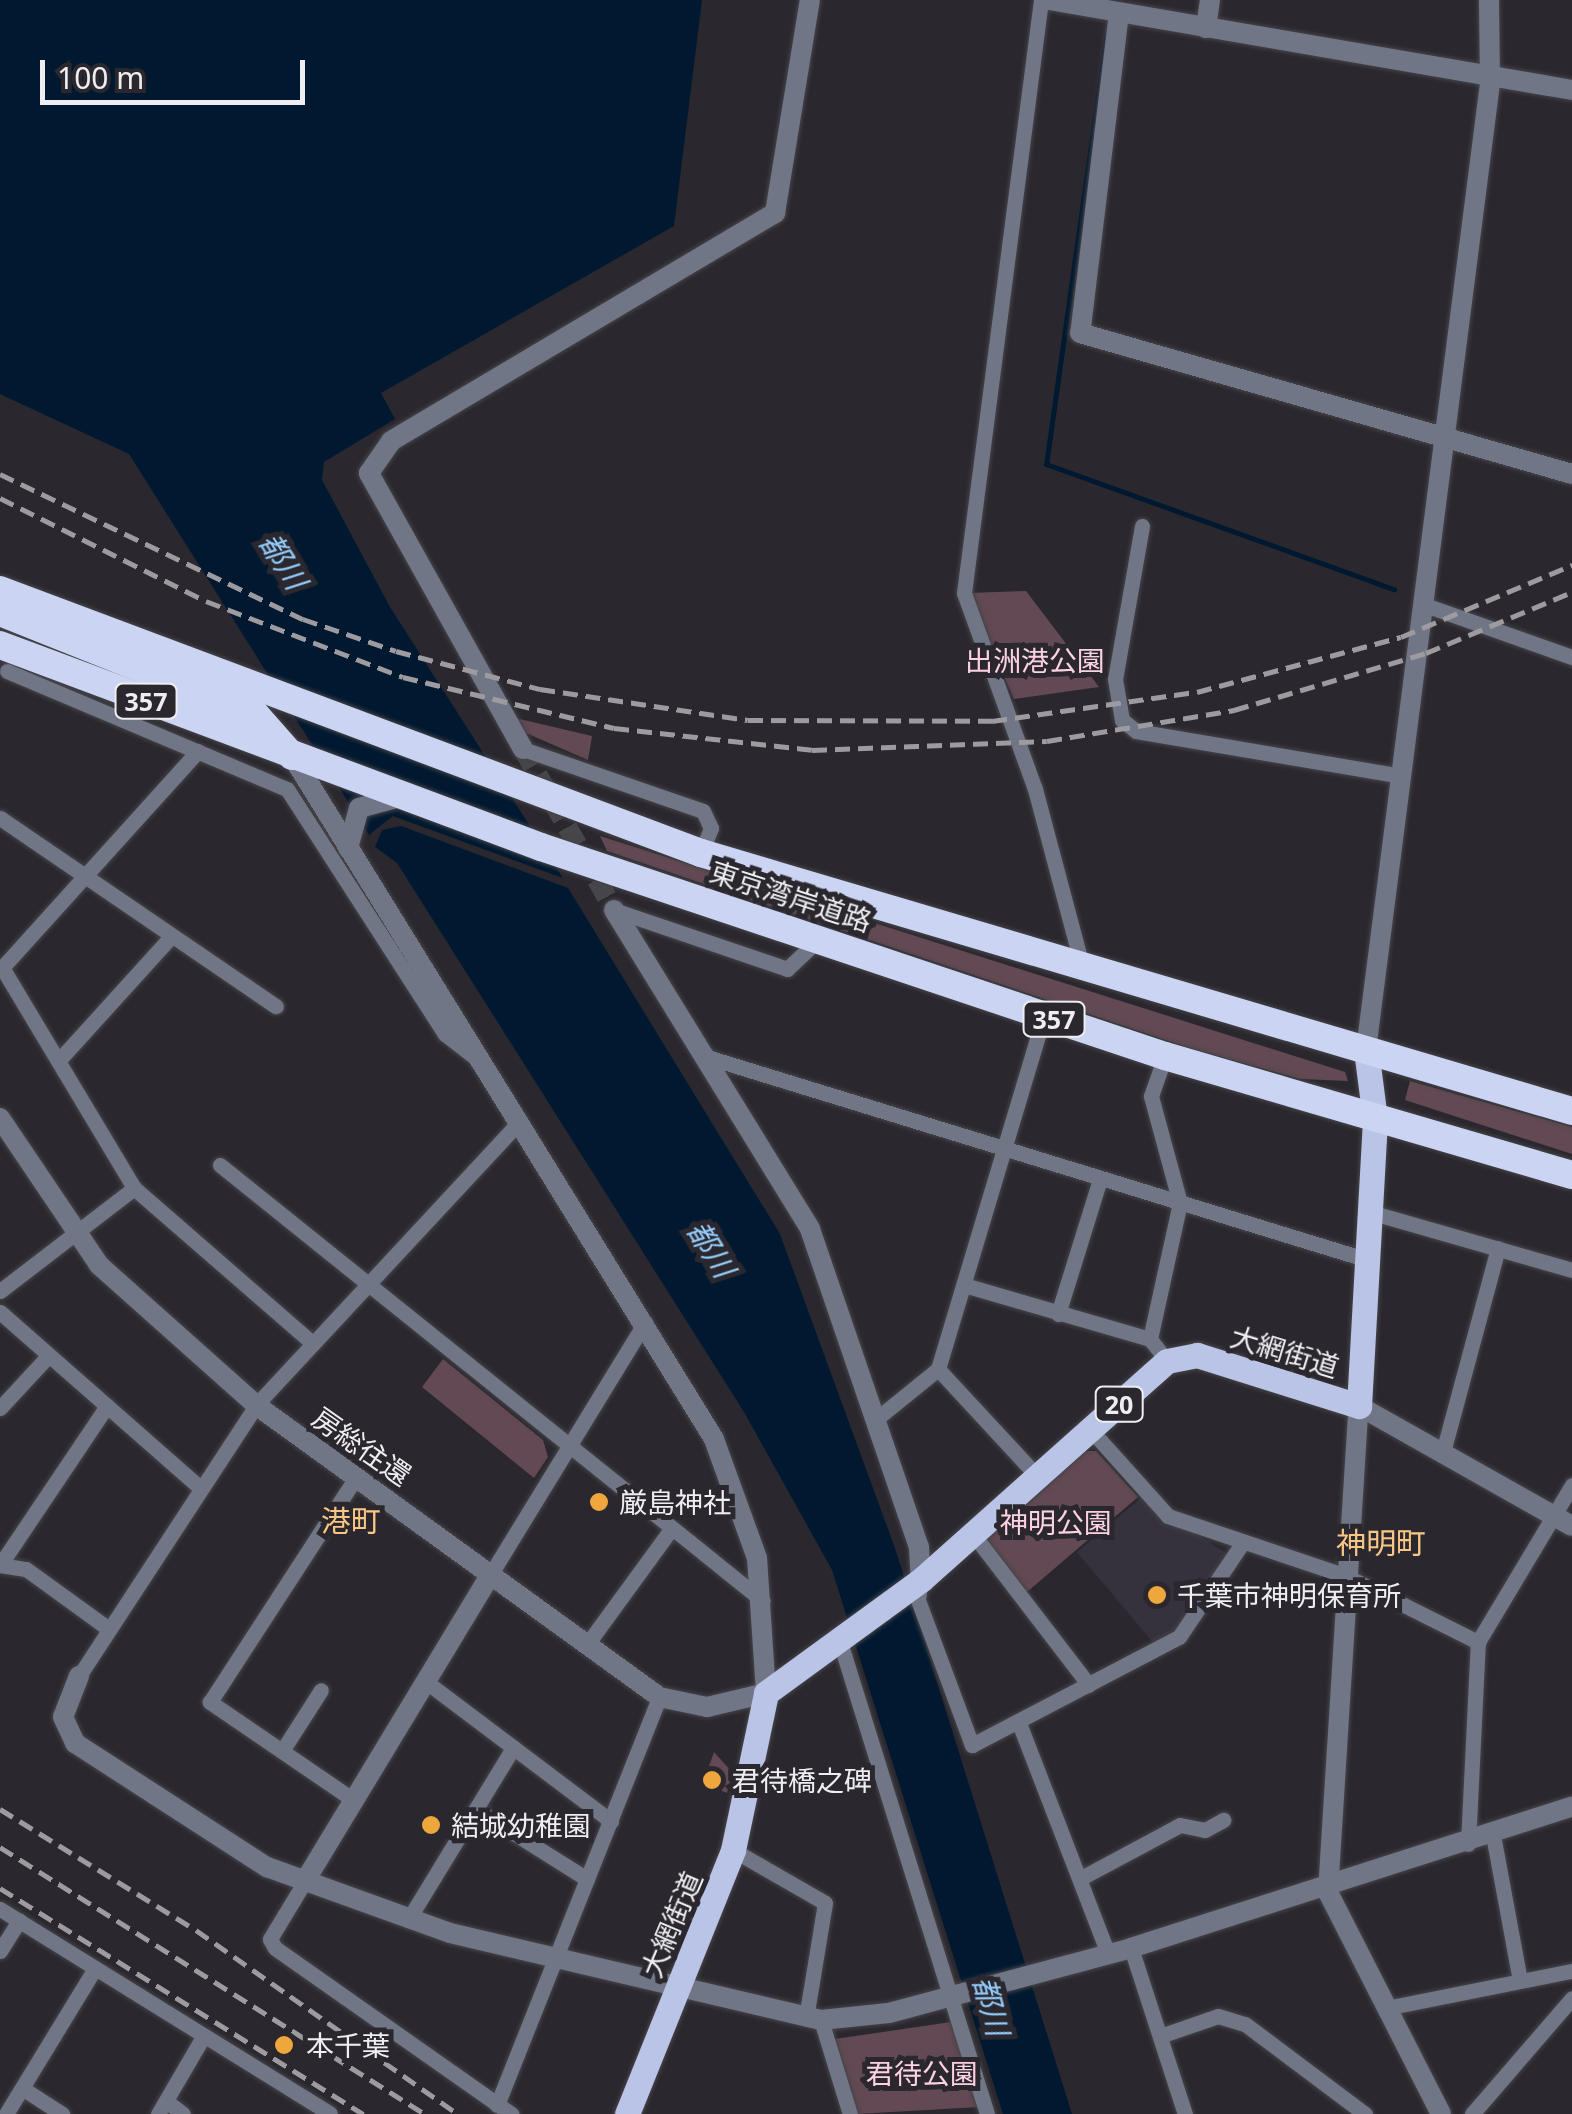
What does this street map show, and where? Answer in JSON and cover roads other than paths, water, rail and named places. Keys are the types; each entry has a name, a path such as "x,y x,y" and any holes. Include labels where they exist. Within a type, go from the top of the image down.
{"highway":[{"name":"東京湾岸道路","path":"0,590 509,784 702,853 1084,973 1572,1111"},
{"path":"0,612 255,714 292,756"},
{"name":"東京湾岸道路","path":"6,663 292,756 541,847 1165,1056 1572,1175"}],"main road":[{"name":"大網街道","path":"1167,1362 1196,1355 1359,1406 1376,1119 1366,1050"},
{"name":"20","path":"766,1693 921,1580 1167,1362"},
{"name":"大網街道","path":"627,2114 733,1850 766,1693"}],"street":[{"path":"702,853 711,828 702,810 523,749 369,474 391,441 774,213 810,0"},
{"path":"1084,973 1035,789 964,593 1045,0 1490,83 1572,90"},
{"path":"1206,28 1210,0"},
{"path":"1366,1050 1490,83 1489,0"},
{"path":"1111,11 1080,333 1572,474"},
{"path":"1142,526 1116,679 1122,720 1136,731 1401,776"},
{"path":"1425,604 1572,657"},
{"path":"6,663 198,752 287,788 445,1034 486,1066"},
{"path":"198,752 1,970 60,1059 134,1188 312,1344"},
{"path":"292,756 645,1322 734,1479 763,1600 766,1693"},
{"path":"348,848 359,808 400,797"},
{"path":"0,818 168,939 276,1006"},
{"path":"614,910 787,968 818,940"},
{"path":"614,910 810,1230 876,1420 921,1580 918,1600 972,1745 1179,1637 1243,1542"},
{"path":"60,1059 168,939"},
{"path":"876,1420 938,1369 1044,1016"},
{"path":"1150,1339 1180,1203 1151,1096 1165,1056"},
{"path":"707,1058 1368,1260"},
{"name":"房総往還","path":"0,1118 73,1234 154,1321 256,1405 492,1572 658,1697 707,1707 766,1693"},
{"path":"520,1121 256,1405 79,1676 63,1717 75,1742 198,1826 305,1881 408,1920 814,2019 952,1998 1047,1972 1328,1892 1572,1806"},
{"path":"220,1165 363,1288 763,1600"},
{"path":"1058,1314 1100,1179"},
{"path":"0,1291 134,1188"},
{"path":"1370,1212 1572,1270"},
{"path":"1444,1452 1498,1248"},
{"path":"964,1285 1150,1339 1167,1362"},
{"path":"0,1312 199,1488"},
{"path":"645,1322 270,1939 275,1948 504,2109 556,1958 658,1697"},
{"path":"0,1408 49,1355"},
{"path":"938,1369 1037,1476"},
{"path":"107,1406 0,1565 26,1570 109,1629"},
{"path":"1441,2114 1328,1892 1359,1406 1563,1520"},
{"path":"1090,1430 1168,1516 1346,1576 1478,1642"},
{"path":"355,1800 210,1702 356,1476"},
{"path":"1468,1844 1478,1642 1563,1520 1572,1485"},
{"path":"588,1643 671,1529"},
{"path":"974,1534 1089,1685"},
{"path":"840,1642 987,2114"},
{"path":"425,1681 611,1821"},
{"path":"282,1751 321,1690"},
{"path":"1019,1722 1108,1954"},
{"path":"408,1920 513,1748"},
{"path":"477,1810 587,1878"},
{"path":"1082,1878 1180,1825 1205,1830 1223,1820"},
{"path":"1492,1835 1520,1981"},
{"path":"733,1850 825,1903 814,2019 850,2114"},
{"path":"0,1909 330,2114"},
{"path":"0,1951 19,1920"},
{"path":"1132,1948 1184,2114"},
{"path":"6,2114 94,1968"},
{"path":"1386,2008 1572,1971"},
{"path":"1472,2114 1572,1998"},
{"path":"1160,2036 1218,2016 1245,2024 1365,2114"},
{"path":"183,2114 162,2108 204,2037"},
{"path":"22,2088 62,2114"}],"water":[{"name":"都川","path":"0,0 702,0 674,226 381,393 395,419 324,462 322,480 390,607 563,878 393,816 369,835 129,454 0,394"},
{"name":"都川","path":"401,826 568,888 780,1234 896,1551 1072,2114 1003,2114 832,1570 744,1412 397,863 375,847 382,830"}],"waterway":[{"path":"1106,38 1046,464 1394,589"}],"tunnel":[{"path":"523,749 614,910"}],"railway":[{"path":"0,474 303,619 396,651 540,689 748,720 992,721 1197,692 1401,637 1572,565"},
{"path":"0,498 206,601 403,677 614,728 812,750 1047,741 1234,710 1426,653 1572,592"},
{"path":"0,1809 196,1930 458,2114"},
{"path":"0,1847 425,2114"},
{"path":"0,1888 363,2114"}],"place":[{"name":"厳島神社","path":"599,1502"},
{"name":"千葉市神明保育所","path":"1157,1595"},
{"name":"君待橋之碑","path":"712,1780"},
{"name":"結城幼稚園","path":"431,1825"},
{"name":"本千葉","path":"284,2045"}],"district":[{"name":"港町","path":"351,1521"},
{"name":"神明町","path":"1381,1543"}],"park label":[{"name":"出洲港公園","path":"1035,660"},
{"name":"神明公園","path":"1056,1522"},
{"name":"君待公園","path":"922,2073"}]}
